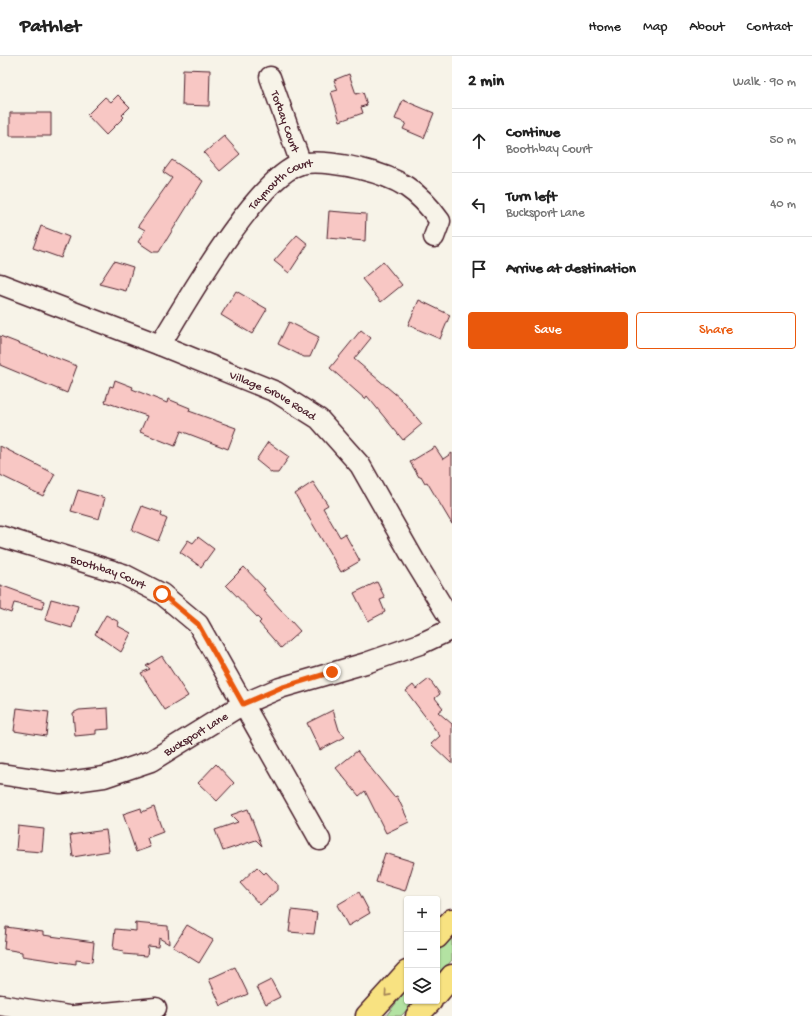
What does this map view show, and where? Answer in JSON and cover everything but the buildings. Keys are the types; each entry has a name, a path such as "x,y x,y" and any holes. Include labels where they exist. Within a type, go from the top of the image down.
{"main road":[{"path":"440,934 452,920"},
{"path":"367,1016 404,975"},
{"path":"440,990 452,976"},
{"path":"417,1016 428,1004"}],"street":[{"name":"Torbay Court","path":"270,78 301,164"},
{"name":"Taymouth Court","path":"160,345 202,273 243,217 278,178 301,164 339,164 378,173 409,187 429,206 440,221 434,236"},
{"name":"Village Grove Road","path":"0,284 160,345 276,392 319,419 360,465 414,560 452,622"},
{"name":"Boothbay Court","path":"0,536 124,574 162,594 198,624 320,840"},
{"name":"Bucksport Lane","path":"0,774 61,782 104,777 151,761 243,704 280,688 366,663 420,644 452,629"},
{"path":"0,1005 69,1016"},
{"path":"74,1016 156,1008"}],"green space":[{"path":"452,935 452,960 440,974 440,968 440,949"},
{"path":"404,993 404,1004 412,1004 401,1016 386,1016"}],"route":[{"path":"162,594 198,624 243,704 280,688 332,672"}]}
